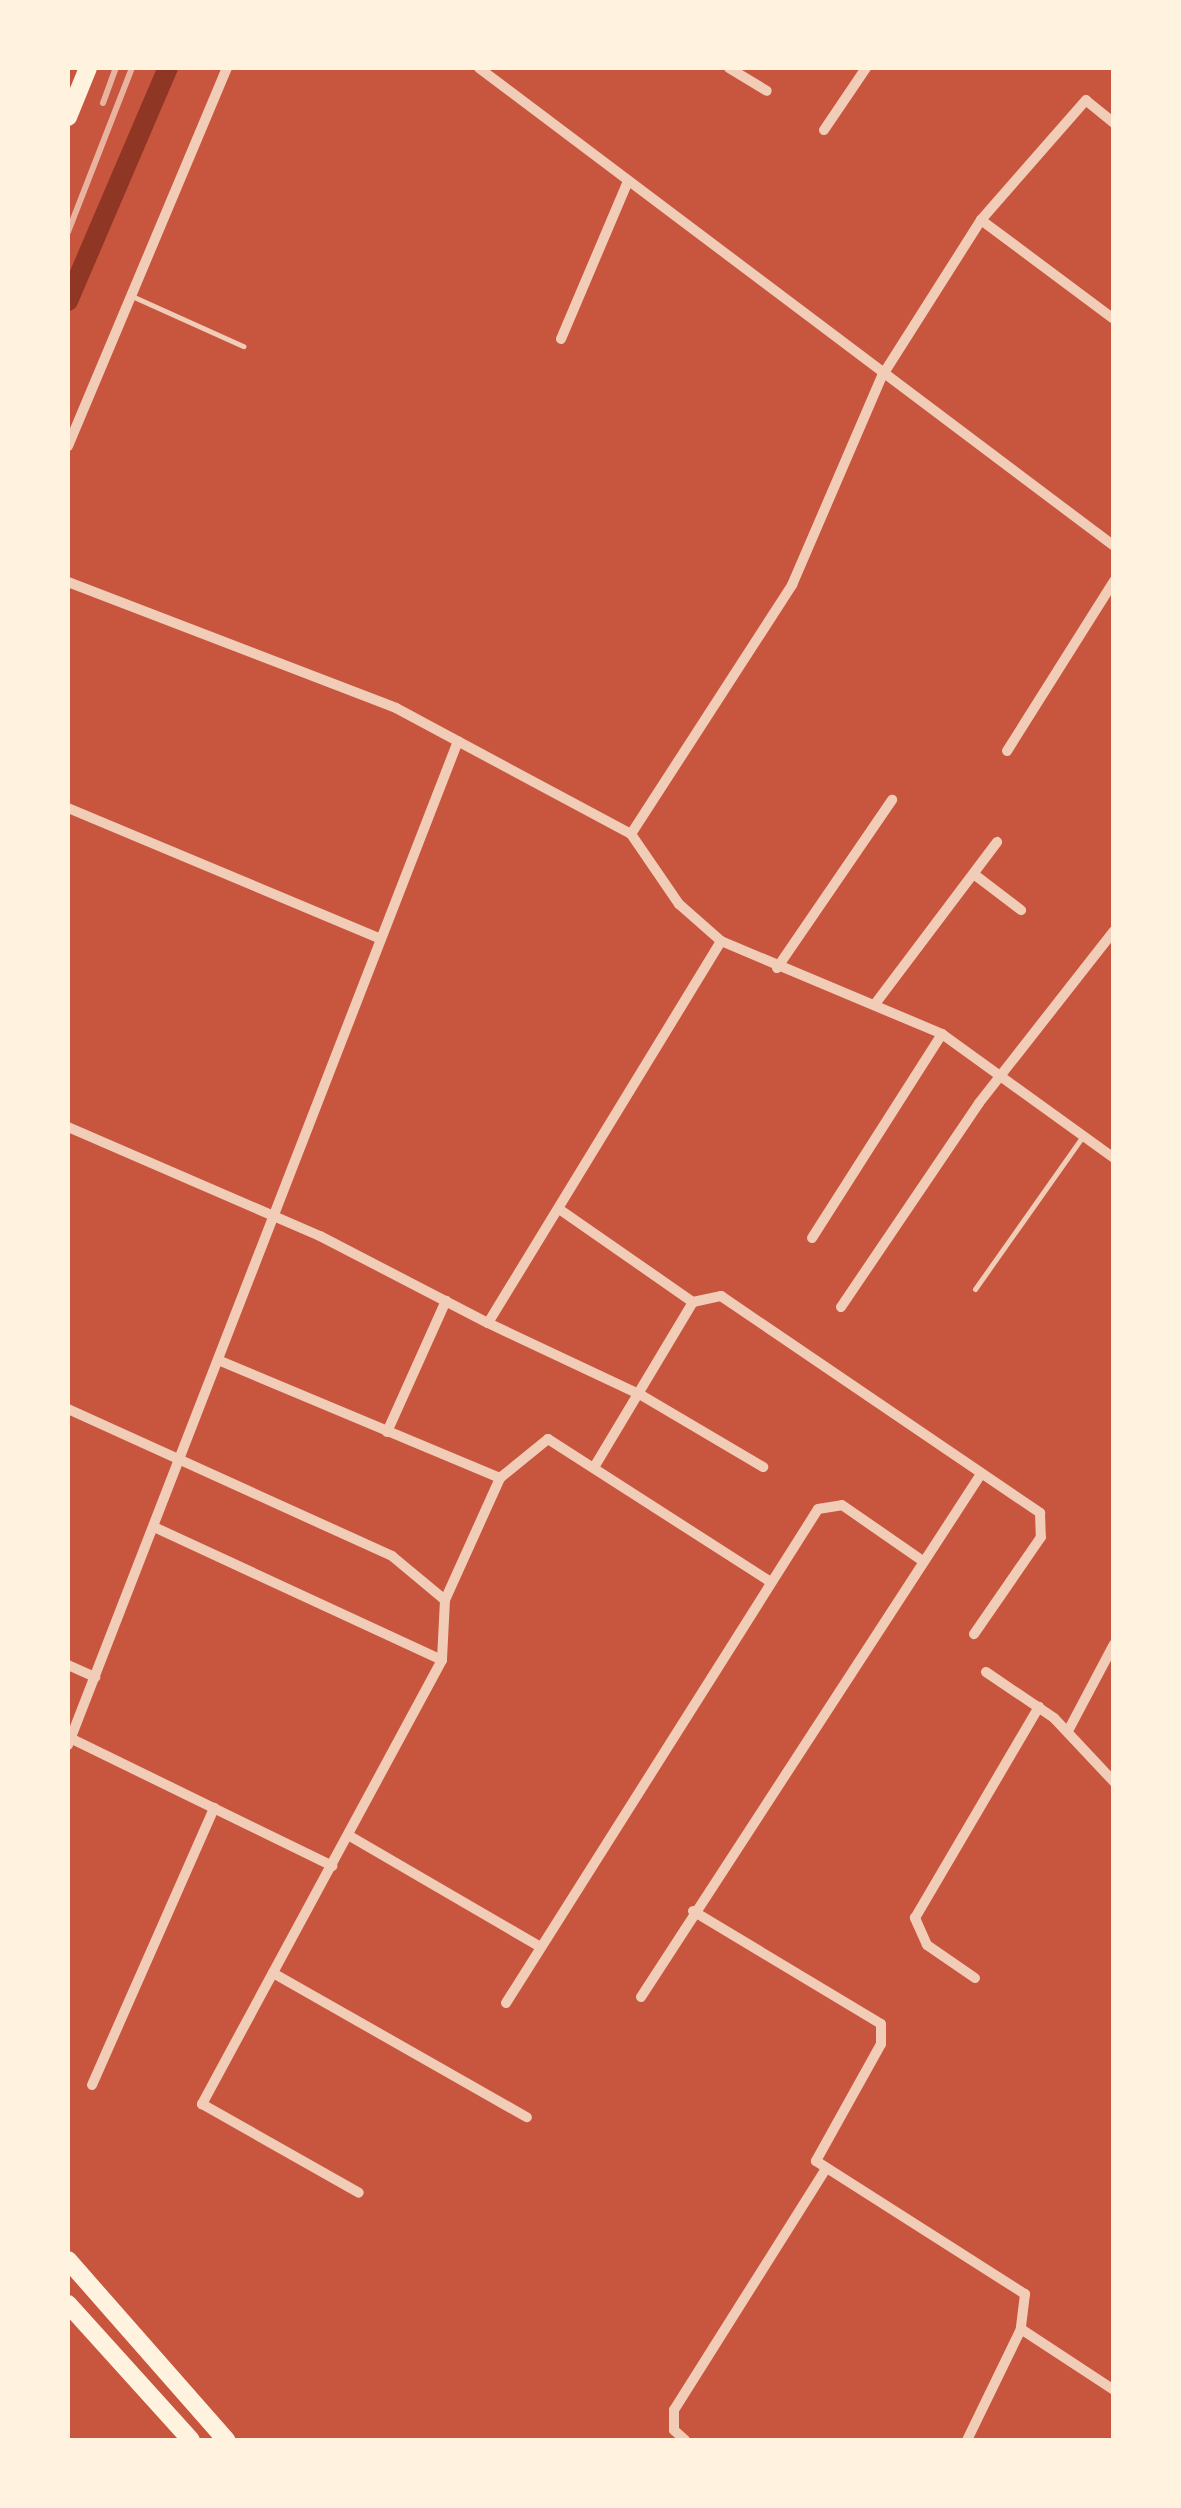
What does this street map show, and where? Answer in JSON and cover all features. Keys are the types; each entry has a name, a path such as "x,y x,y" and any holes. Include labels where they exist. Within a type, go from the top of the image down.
{"highway":[{"path":"68,118 88,68"},
{"path":"68,2260 226,2440"},
{"path":"68,2304 191,2440"}],"street":[{"path":"68,446 134,297 227,68"},
{"path":"480,68 882,376 1114,546"},
{"path":"729,68 767,91"},
{"path":"824,130 866,68"},
{"path":"632,834 792,584 882,376 980,220 1086,100 1114,122"},
{"path":"561,339 628,181"},
{"path":"980,220 1114,319"},
{"path":"1007,751 1114,581"},
{"path":"68,582 367,695 632,834 679,904 721,941 776,968 875,1004 942,1034 1008,1074 1114,1158"},
{"path":"332,1866 69,1741 218,1360 271,1213 458,741"},
{"path":"776,968 892,800"},
{"path":"68,808 379,938"},
{"path":"875,1004 997,842"},
{"path":"975,874 1021,910"},
{"path":"841,1307 1114,931"},
{"path":"488,1322 721,941"},
{"path":"812,1238 942,1034"},
{"path":"68,1127 271,1213 641,1395 763,1467"},
{"path":"559,1210 693,1302 720,1296 1045,1521 974,1634"},
{"path":"387,1432 446,1301"},
{"path":"596,1464 641,1395 693,1302"},
{"path":"218,1360 500,1478"},
{"path":"68,1409 181,1454 392,1556 446,1600"},
{"path":"360,2193 202,2104 442,1660 446,1600 500,1478 548,1439 596,1464 768,1580"},
{"path":"640,1996 920,1559 981,1474"},
{"path":"506,2003 768,1580 833,1501 920,1559"},
{"path":"154,1527 442,1660"},
{"path":"1068,1731 1114,1644"},
{"path":"68,1665 94,1677"},
{"path":"986,1672 1068,1731 1114,1782"},
{"path":"976,1978 927,1945 915,1918 1039,1708"},
{"path":"92,2085 214,1808"},
{"path":"348,1836 538,1946"},
{"path":"693,1911 881,2024 880,2044 817,2145 825,2170 1019,2288 1028,2302 1021,2329 967,2440"},
{"path":"273,1974 527,2117"},
{"path":"686,2440 671,2421 674,2410 825,2170"},
{"path":"1021,2329 1114,2390"}],"lane":[{"path":"134,297 243,346"},
{"path":"975,1290 1084,1134"}],"waterway":[{"path":"68,301 168,68"}],"railway":[{"path":"103,103 116,68"},
{"path":"68,232 132,68"}]}
